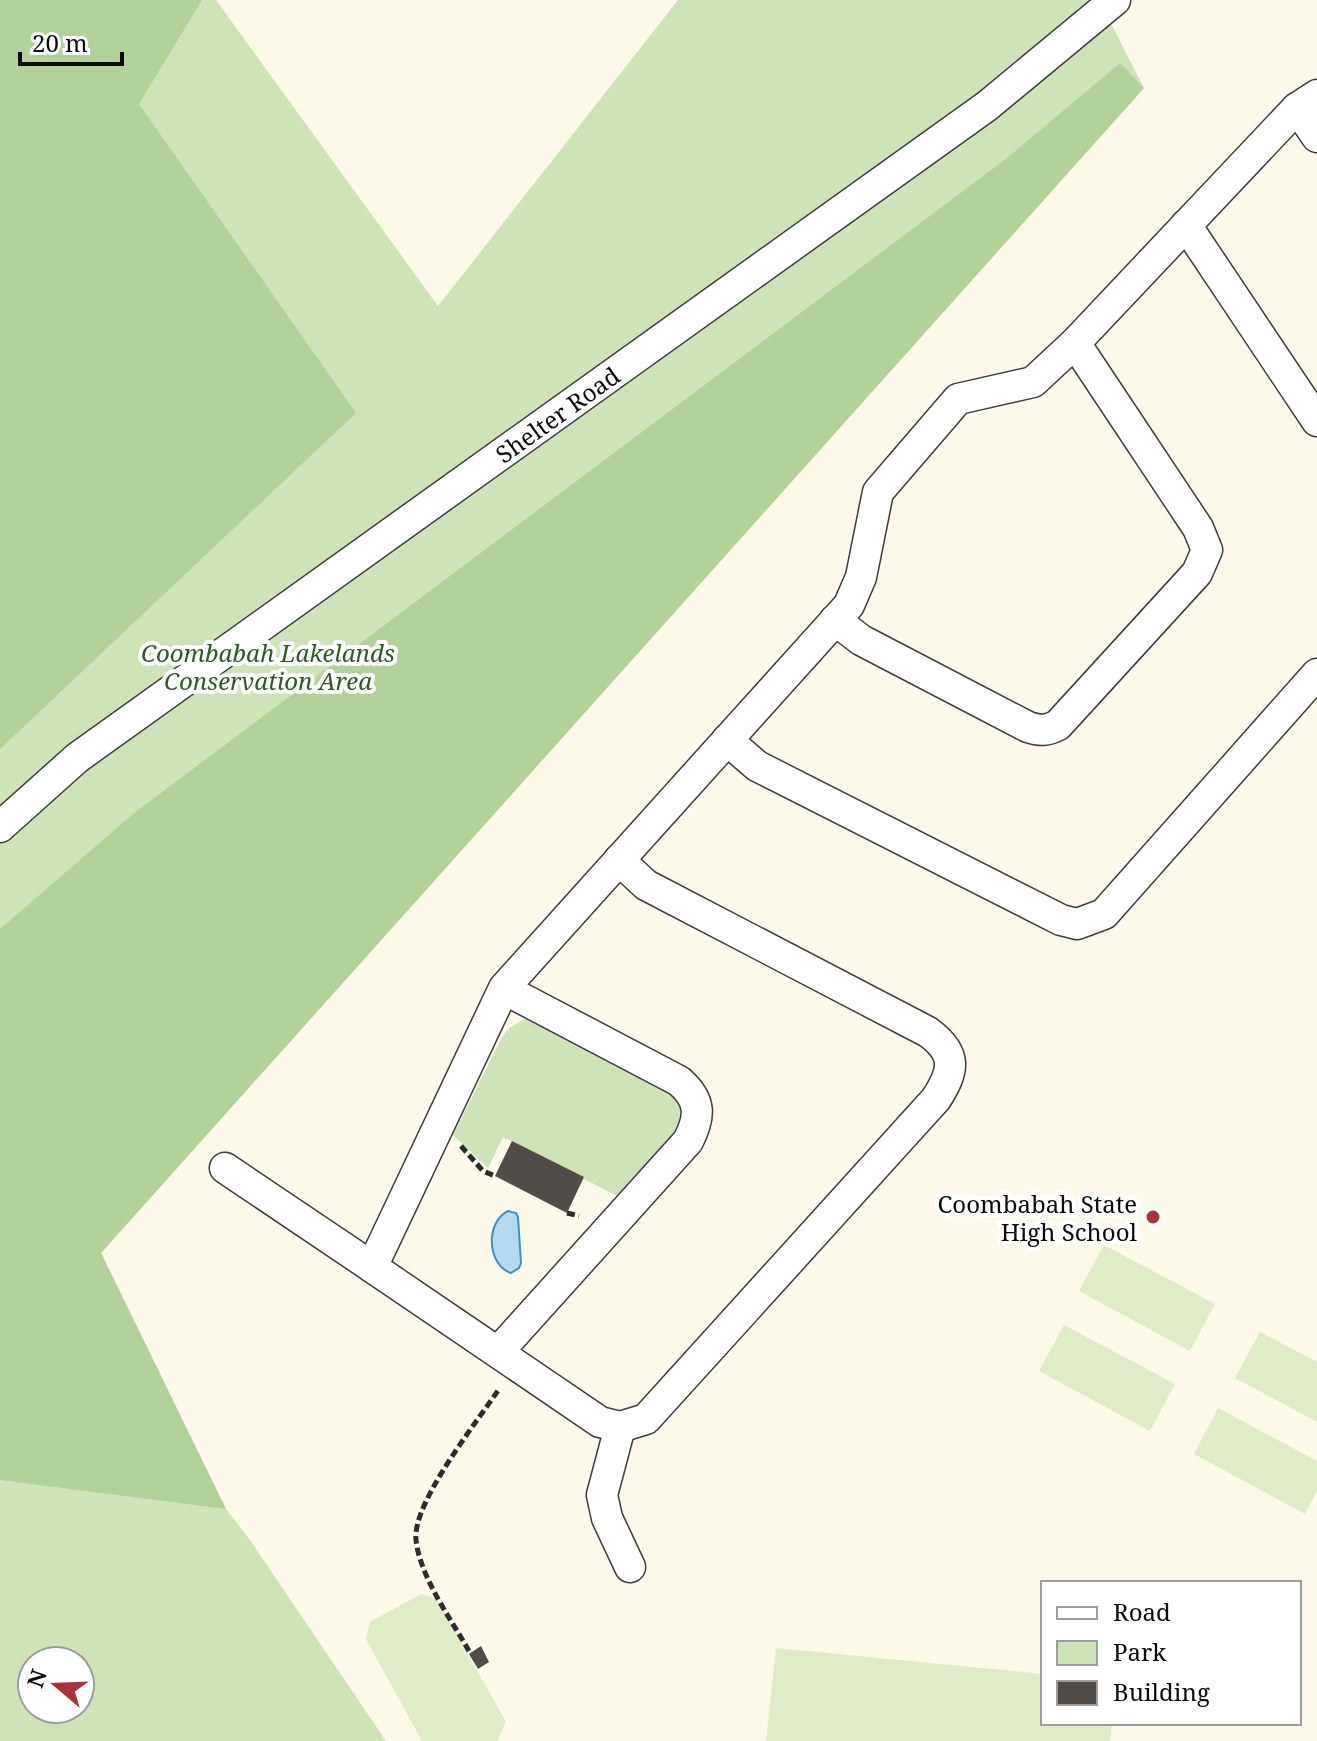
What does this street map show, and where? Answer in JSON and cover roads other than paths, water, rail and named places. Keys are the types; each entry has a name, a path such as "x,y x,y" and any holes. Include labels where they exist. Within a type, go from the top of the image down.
{"street":[{"name":"Shelter Road","path":"0,827 77,758 987,106 1115,0"},
{"path":"1307,101 1317,137"},
{"path":"372,1267 504,989 849,605 861,577 878,492 958,399 1033,382 1075,343 1307,101"},
{"path":"1186,225 1317,421"},
{"path":"835,620 861,640 1028,727 1039,731 1049,730 1058,725 1197,573 1207,550 1198,528 1075,343"},
{"path":"727,740 757,766 1061,920 1077,924 1104,914 1317,674"},
{"path":"225,1168 600,1422 620,1427 646,1419 936,1099 951,1070 947,1049 928,1032 646,885 619,860"},
{"path":"504,989 679,1081 695,1099 697,1124 688,1141 507,1358"},
{"path":"620,1427 602,1495 607,1518 630,1567"}],"water":[{"path":"508,1211 516,1213 518,1217 521,1263 511,1273 497,1261 492,1243 495,1224"}],"place":[{"name":"Coombabah State High School","path":"1153,1217"}],"park label":[{"name":"Coombabah Lakelands Conservation Area","path":"268,666"}]}
